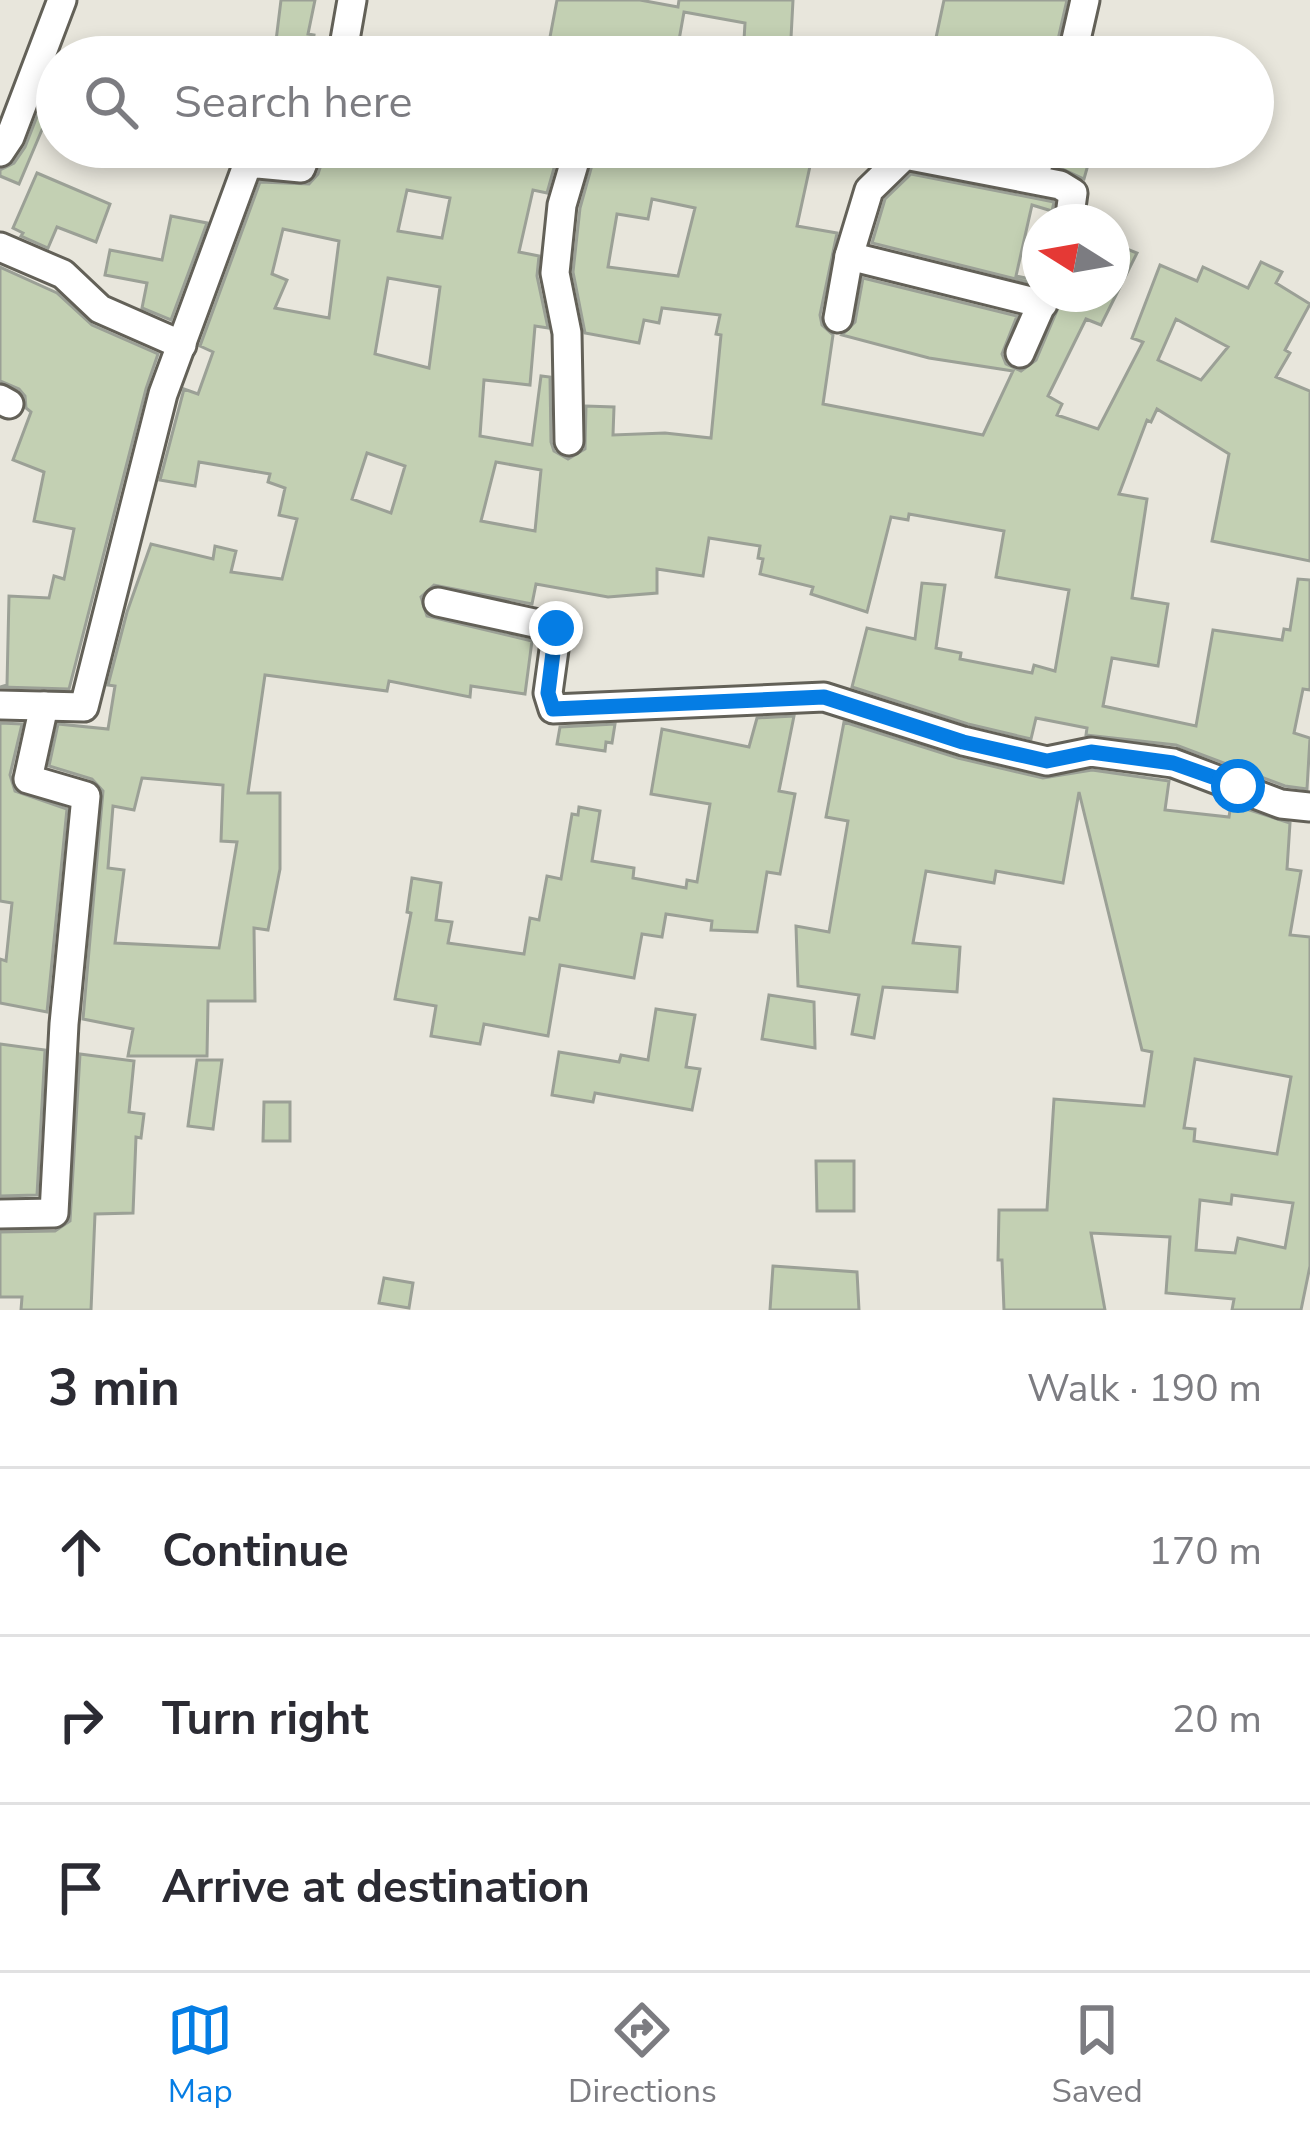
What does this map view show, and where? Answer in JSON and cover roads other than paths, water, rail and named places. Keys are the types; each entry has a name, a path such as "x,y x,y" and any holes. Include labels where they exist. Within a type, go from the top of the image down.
{"street":[{"path":"48,36 62,0"},
{"path":"346,36 352,0"},
{"path":"1077,36 1085,0"},
{"path":"0,152 36,68"},
{"path":"0,705 84,707 164,394 246,168"},
{"path":"568,441 567,333 555,273 562,205 573,168"},
{"path":"838,318 849,256 869,190 892,168"},
{"path":"978,168 1034,178 1073,193 1071,204"},
{"path":"1034,178 1037,168"},
{"path":"0,247 63,274 100,309 182,345"},
{"path":"849,256 1022,294"},
{"path":"1020,353 1039,312"},
{"path":"438,602 556,628 548,693 553,709 824,697 963,742 1047,761 1091,752 1173,763 1281,804 1310,807"},
{"path":"0,1214 54,1214 64,1024 86,796 28,779 44,706"}]}
